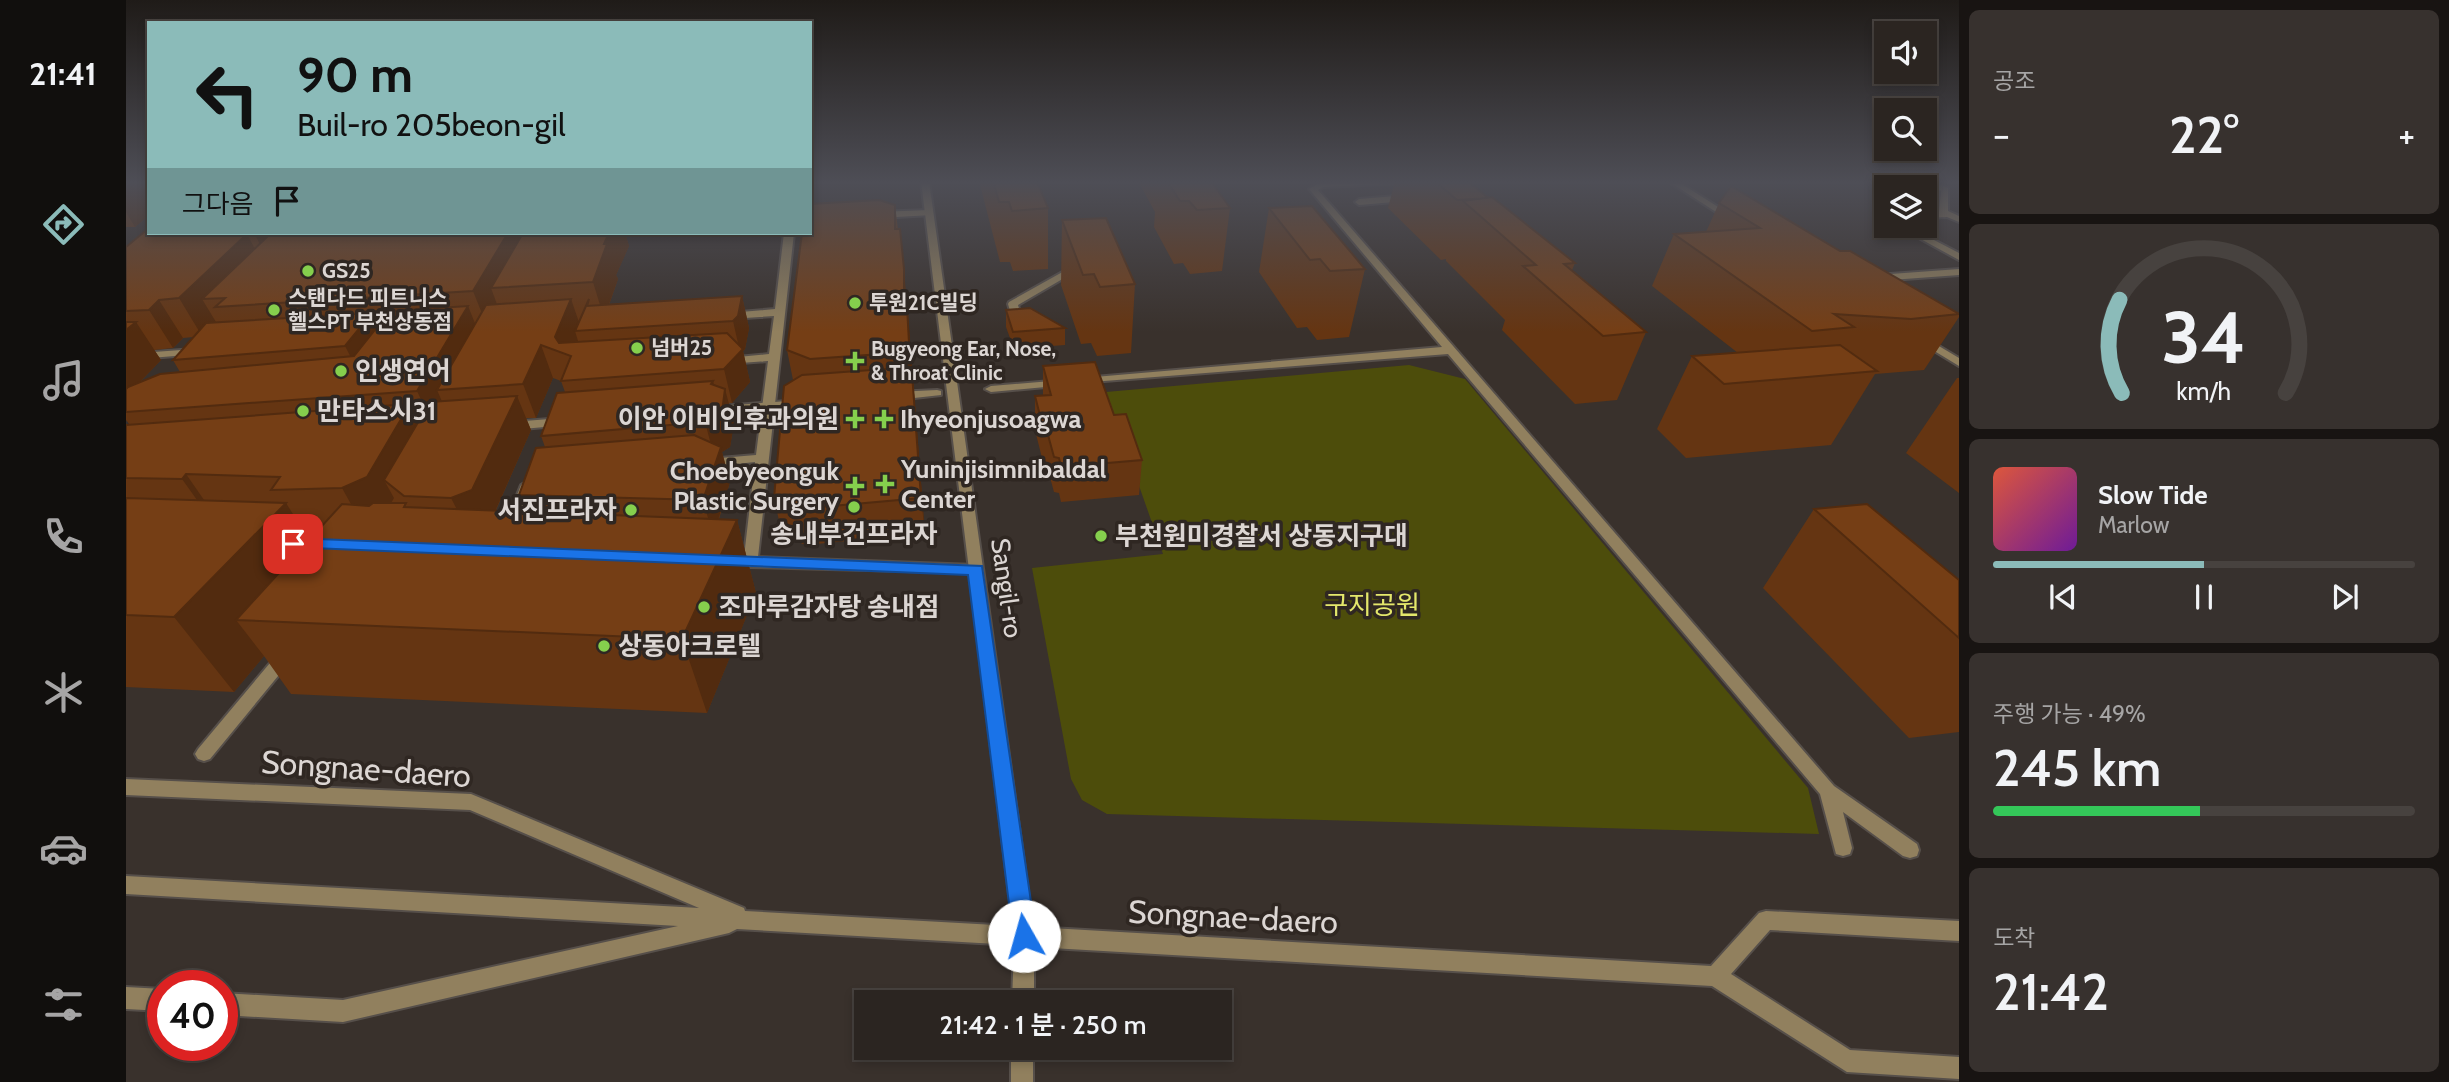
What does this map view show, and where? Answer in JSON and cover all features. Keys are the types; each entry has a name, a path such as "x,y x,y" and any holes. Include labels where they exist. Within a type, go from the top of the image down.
{"street":[{"name":"Sangil-ro","path":"931,231 1024,936 1023,990"},
{"path":"1349,231 1828,791 1910,850"},
{"path":"750,562 789,235"},
{"path":"1924,238 1959,257"},
{"path":"1943,248 1959,247"},
{"path":"1017,319 1013,304 1082,265"},
{"path":"1869,278 1959,272"},
{"path":"713,317 780,312"},
{"path":"1909,331 1959,363"},
{"path":"126,357 205,348 181,369"},
{"path":"991,389 1451,350"},
{"path":"708,362 775,357"},
{"path":"885,397 937,393"},
{"path":"700,411 807,403"},
{"path":"494,427 576,421"},
{"path":"694,465 762,458"},
{"path":"506,540 530,480 543,478"},
{"path":"709,560 976,570"},
{"path":"204,754 299,640"},
{"name":"Songnae-daero","path":"126,788 471,803 748,920"},
{"path":"1828,791 1843,848"},
{"name":"Songnae-daero","path":"126,885 1715,976 1847,1061 1959,1068"},
{"path":"1715,976 1766,919 1959,931"},
{"name":"Songnae-daero","path":"238,1005 343,1011 748,920"},
{"path":"126,998 147,999"},
{"path":"1022,1060 1022,1082"}],"green space":[{"name":"구지공원","path":"1409,365 1465,379 1808,788 1819,834 1107,814 1082,800 1071,779 1032,568 1163,554 1106,392"}],"building":[{"path":"145,231 147,235 246,235 179,298 159,300 149,310 126,311 126,247"},
{"path":"812,231 900,231 909,343 896,353 810,359 787,350 802,235 812,235"},
{"path":"1066,231 1112,231 1135,284 1100,287 1094,274 1083,275"},
{"path":"1288,231 1333,231 1365,269 1330,271 1320,259 1310,260"},
{"path":"1498,231 1535,231 1575,263 1564,264 1646,332 1603,336 1523,266 1536,265"},
{"path":"1807,231 1840,251 1850,251 1959,314 1911,319 1834,314 1854,327 1812,331 1674,234"},
{"path":"507,235 473,291 215,307 225,298 202,299 268,236"},
{"path":"522,235 608,235 593,282 491,288"},
{"path":"742,296 738,316 733,321 575,331 589,299 587,306"},
{"path":"571,299 555,337 559,343 727,333 743,349 724,369 561,381 571,356 541,345 523,384 437,390 486,305"},
{"path":"468,306 417,391 126,412 126,389 160,374 354,356 390,311"},
{"path":"1030,308 1065,328 1013,332 1006,310"},
{"path":"372,313 345,346 173,360 206,323"},
{"path":"126,322 136,322 126,330"},
{"path":"1840,345 1877,371 1724,384 1692,356"},
{"path":"1095,362 1114,415 1126,414 1142,460 1061,467 1059,458 1054,457 1048,435 1045,435 1035,396 1051,395 1043,366"},
{"path":"899,368 912,373 921,498 798,509 774,498 784,386 802,375"},
{"path":"713,381 711,384 725,389 722,412 705,422 541,436 557,393"},
{"path":"517,396 472,490 451,498 404,496 384,480 430,402"},
{"path":"410,404 367,477 342,488 271,490 280,477 186,474 182,479 126,478 126,425"},
{"path":"694,435 721,447 703,500 519,495 536,448"},
{"path":"126,498 286,503 174,617 126,615"},
{"path":"373,503 406,503 404,507 737,520 682,639 236,620 342,504 369,506"},
{"path":"1867,504 1959,580 1959,638 1814,509"}],"place":[{"name":"GS25","path":"308,271"},
{"name":"투원21C빌딩","path":"855,303"},
{"name":"스탠다드 피트니스 헬스PT 부천상동점","path":"274,310"},
{"name":"넘버25","path":"637,348"},
{"name":"Bugyeong Ear, Nose, & Throat Clinic","path":"855,361"},
{"name":"인생연어","path":"341,371"},
{"name":"만타스시31","path":"303,411"},
{"name":"이안 이비인후과의원","path":"855,419"},
{"name":"Ihyeonjusoagwa","path":"884,419"},
{"name":"Yuninjisimnibaldal Center","path":"885,484"},
{"name":"Choebyeonguk Plastic Surgery","path":"855,486"},
{"name":"송내부건프라자","path":"854,507"},
{"name":"서진프라자","path":"631,510"},
{"name":"부천원미경찰서 상동지구대","path":"1101,536"},
{"name":"조마루감자탕 송내점","path":"704,607"},
{"name":"상동아크로텔","path":"604,646"}],"route":[{"path":"293,544 976,570 1024,936"}]}
